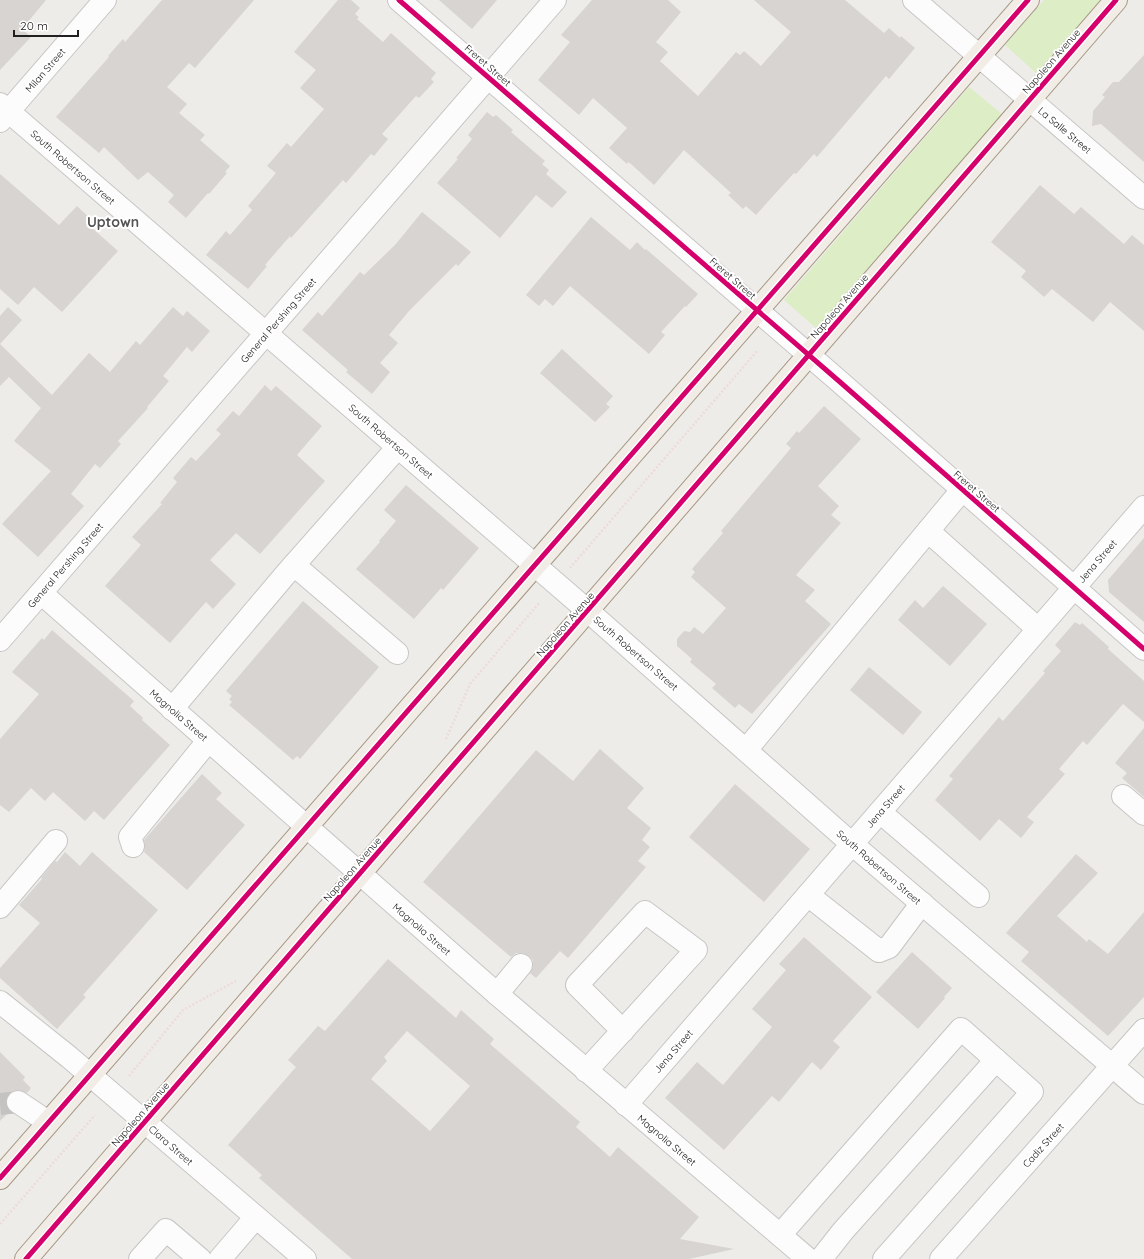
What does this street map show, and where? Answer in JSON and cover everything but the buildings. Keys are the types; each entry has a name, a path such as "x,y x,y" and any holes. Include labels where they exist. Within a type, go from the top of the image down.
{"main road":[{"path":"0,1178 1028,0"},
{"name":"Napoleon Avenue","path":"29,1258 1116,0"}],"street":[{"name":"Milan Street","path":"3,112 105,0"},
{"name":"Freret Street","path":"399,0 1144,649"},
{"name":"General Pershing Street","path":"0,640 555,0"},
{"name":"La Salle Street","path":"914,0 1144,198"},
{"name":"South Robertson Street","path":"3,112 266,333 588,611 852,844 1144,1093"},
{"path":"172,709 294,564 398,447"},
{"path":"746,750 962,490"},
{"name":"Jena Street","path":"626,1105 1144,507"},
{"path":"928,531 1038,629"},
{"path":"294,564 397,653"},
{"name":"Magnolia Street","path":"40,593 497,994 792,1250"},
{"path":"133,846 130,837 208,741"},
{"path":"1123,796 1144,814"},
{"path":"880,812 978,896"},
{"path":"0,907 56,841"},
{"path":"808,895 879,950 889,947 922,903"},
{"path":"586,1071 623,1031 696,950 645,912 577,985 623,1031"},
{"path":"497,994 521,966"},
{"name":"Clara Street","path":"0,1002 90,1075 305,1259"},
{"path":"792,1250 961,1029 1032,1092 884,1259"},
{"name":"Cadiz Street","path":"941,1259 1144,1030"},
{"path":"821,1259 843,1231 996,1060"},
{"path":"18,1102 48,1122"},
{"path":"220,1259 256,1217"},
{"path":"140,1259 166,1230 200,1259"}],"path":[{"path":"567,572 758,350"},
{"path":"444,744 470,684 540,602"},
{"path":"129,1076 183,1010 234,982 240,977"},
{"path":"0,1224 95,1115"}],"green space":[{"path":"1044,0 1102,0 1038,75 1005,45"},
{"path":"969,87 1002,114 817,329 784,300"}],"tunnel":[{"path":"0,1104 18,1102"}],"cycle path":[{"path":"399,0 840,382 1144,649"},
{"path":"0,1178 1028,0"},
{"path":"26,1259 1116,0"}],"district":[{"name":"Uptown","path":"113,222"}]}
